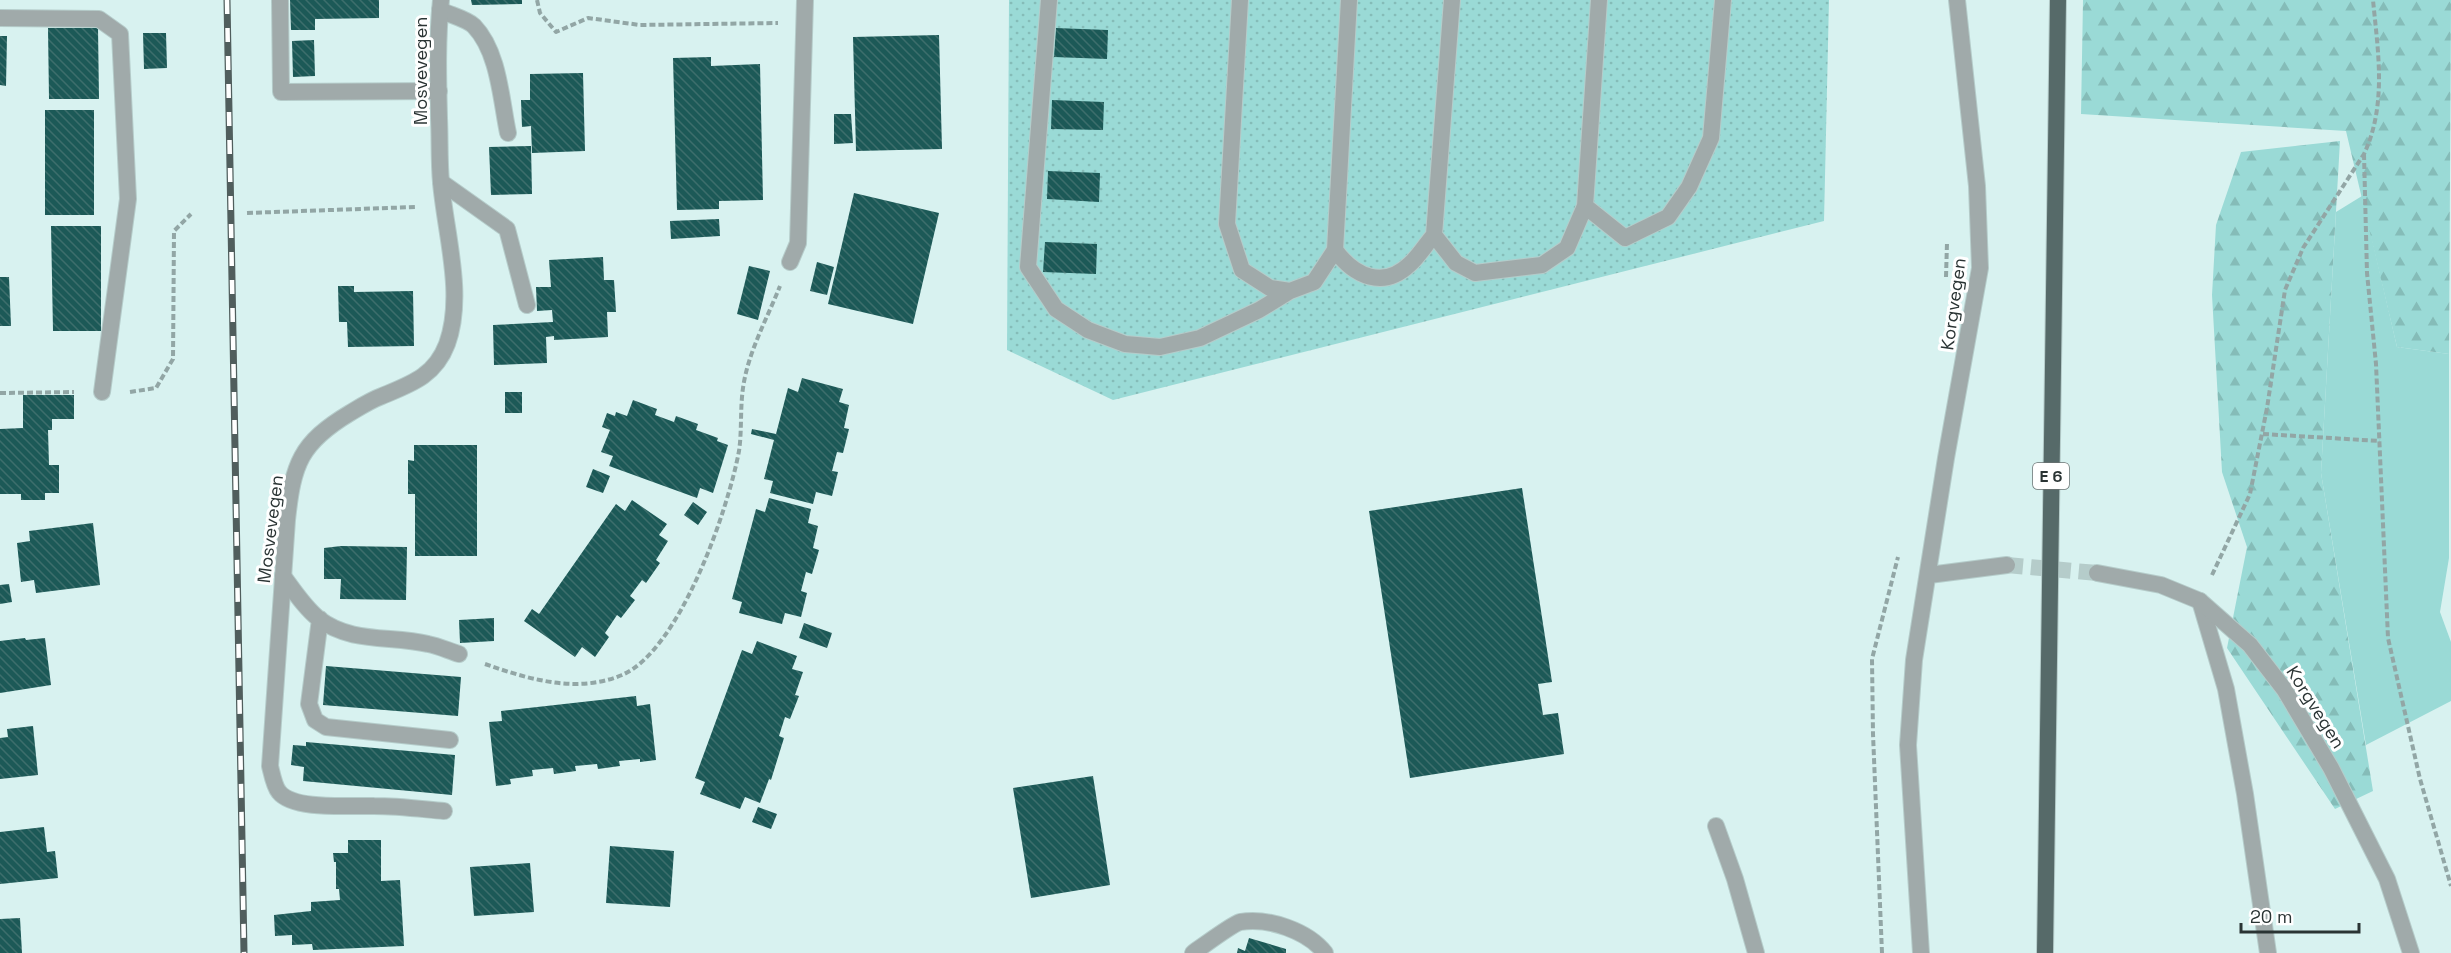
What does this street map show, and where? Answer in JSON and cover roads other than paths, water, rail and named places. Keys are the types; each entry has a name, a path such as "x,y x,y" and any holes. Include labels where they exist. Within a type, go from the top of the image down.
{"highway":[{"name":"E 6","path":"2045,953 2058,0"}],"street":[{"path":"280,0 281,92 439,91"},
{"path":"790,262 798,243 805,0"},
{"path":"1049,0 1028,267 1056,309 1088,330 1125,344 1160,347 1200,338 1259,310 1290,291 1314,282 1335,250 1349,0"},
{"path":"1240,0 1227,224 1242,270 1270,288 1290,291"},
{"path":"1335,250 1345,264 1367,278 1387,277 1409,266 1434,235 1452,0"},
{"path":"1434,235 1456,263 1475,273 1542,265 1568,248 1585,206 1599,0"},
{"path":"1585,206 1625,238 1668,217 1689,187 1711,138 1723,0"},
{"name":"Korgvegen","path":"1921,953 1908,745 1914,660 1946,458 1980,268 1977,186 1957,0"},
{"path":"440,5 473,25 484,41 492,58 508,133"},
{"name":"Mosvevegen","path":"440,5 441,182 454,299 454,319 438,361 421,379 375,398 334,423 314,437 298,465 290,495 270,766 279,792 299,802 328,806 375,806 444,811"},
{"path":"0,18 99,19 120,34 128,199 102,392"},
{"path":"441,182 507,230 527,305"},
{"path":"1929,575 2007,565"},
{"name":"Korgvegen","path":"2097,573 2162,585 2200,601 2250,645 2284,688 2331,768 2387,879 2411,953"},
{"path":"283,576 305,605 320,619 339,631 427,643 459,654"},
{"path":"2200,601 2226,689 2245,794 2268,953"},
{"path":"320,619 309,704 315,720 326,727 450,740"},
{"path":"1716,826 1735,879 1756,953"},
{"path":"1193,953 1239,922 1280,924 1318,944 1325,953"}],"tunnel":[{"path":"2007,565 2097,573"}],"railway":[{"path":"227,0 244,953"}]}
